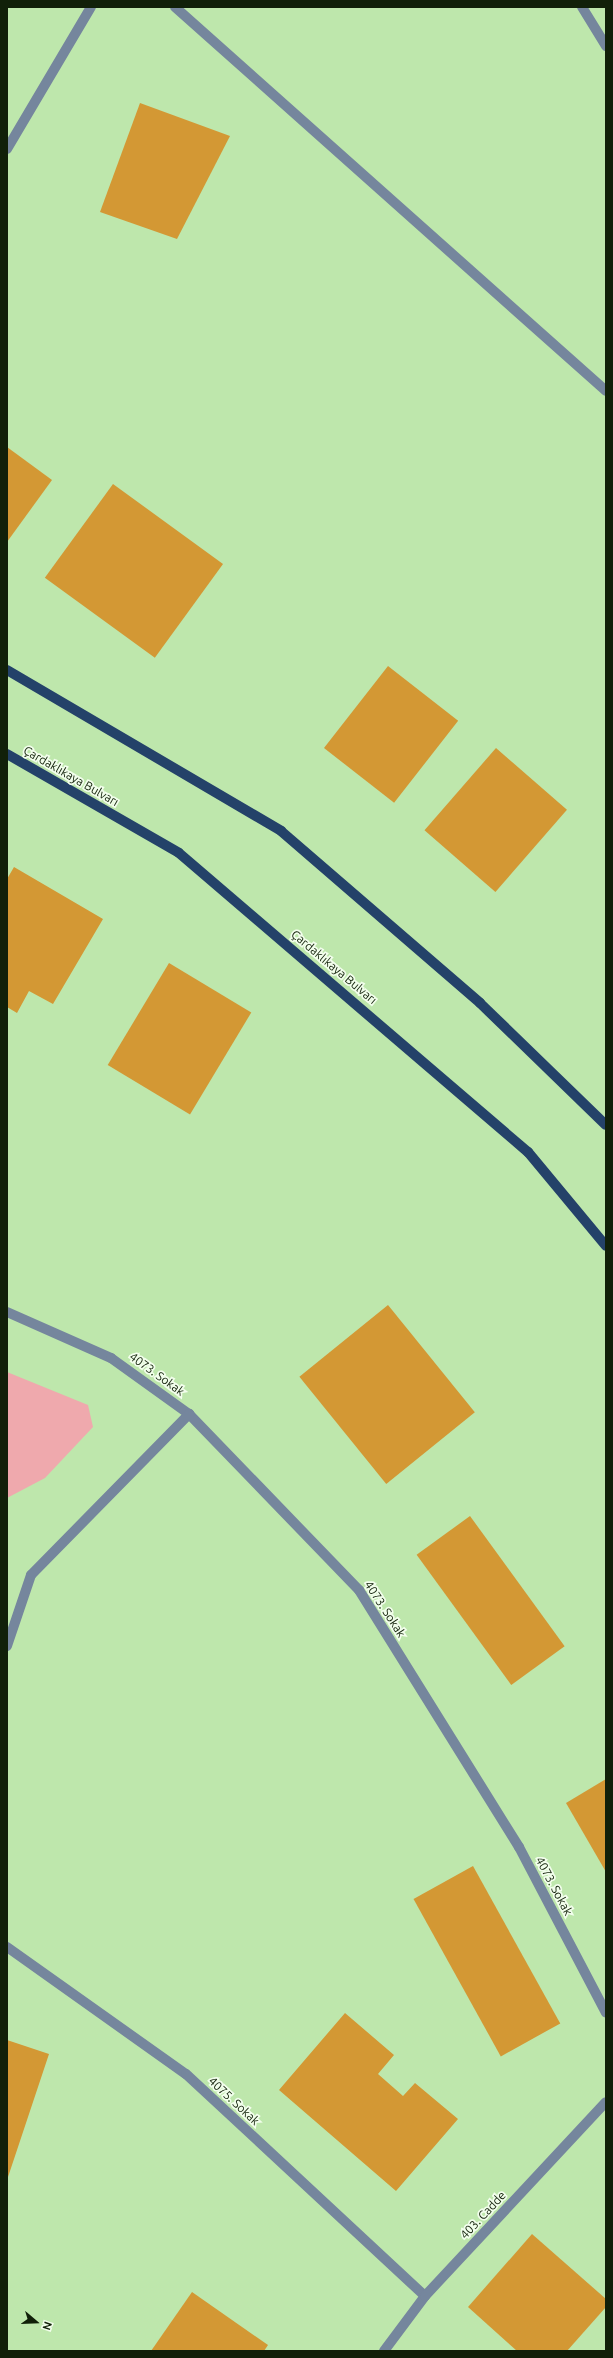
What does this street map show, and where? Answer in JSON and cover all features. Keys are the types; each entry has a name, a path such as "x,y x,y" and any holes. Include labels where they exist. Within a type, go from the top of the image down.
{"main road":[{"path":"7,670 281,831 480,1003 606,1125"},
{"name":"Çardaklıkaya Bulvarı","path":"7,754 179,853 528,1152 606,1246"}],"street":[{"path":"7,149 91,7"},
{"path":"174,7 606,391"},
{"path":"582,7 606,46"},
{"name":"4073. Sokak","path":"7,1312 111,1358 189,1414 359,1590 519,1847 606,2013"},
{"path":"7,1646 31,1575 189,1414"},
{"name":"4075. Sokak","path":"7,1947 186,2074 425,2296"},
{"name":"403. Cadde","path":"384,2351 425,2296 606,2102"}],"shaded area":[{"path":"7,1372 88,1405 93,1427 45,1478 7,1498"}],"building":[{"path":"140,103 230,136 177,239 100,212"},
{"path":"7,447 52,480 7,542"},
{"path":"113,484 223,564 155,658 45,578"},
{"path":"388,666 458,721 394,803 324,748"},
{"path":"496,748 567,810 495,892 424,830"},
{"path":"14,867 103,919 53,1004 29,991 17,1013 7,1007 7,879"},
{"path":"169,963 251,1012 190,1114 108,1065"},
{"path":"388,1305 475,1412 386,1484 299,1377"},
{"path":"470,1516 565,1646 511,1685 417,1555"},
{"path":"606,1779 606,1872 566,1803"},
{"path":"473,1866 560,2023 501,2056 414,1899"},
{"path":"345,2013 394,2055 378,2074 403,2096 415,2083 458,2119 396,2191 279,2090"},
{"path":"7,2040 49,2054 7,2180"},
{"path":"532,2234 606,2299 606,2307 567,2351 517,2351 468,2307"},
{"path":"192,2292 268,2345 264,2351 151,2351"}]}
